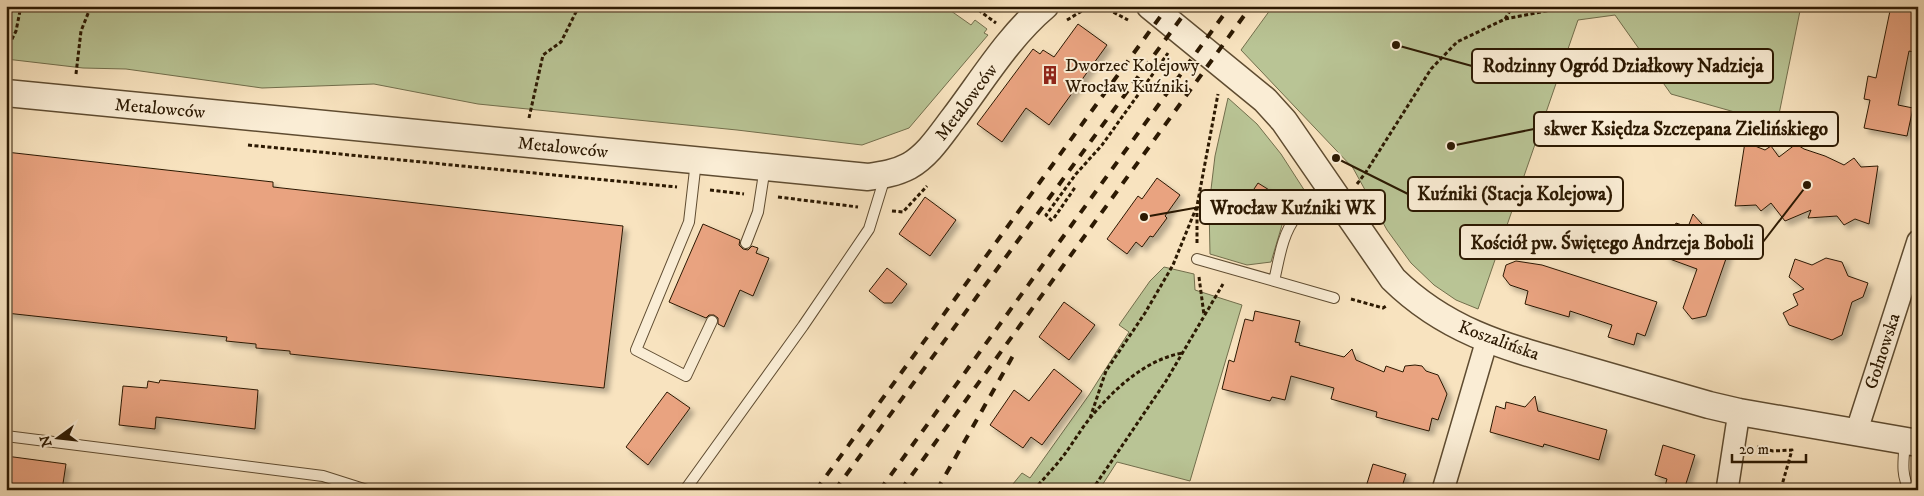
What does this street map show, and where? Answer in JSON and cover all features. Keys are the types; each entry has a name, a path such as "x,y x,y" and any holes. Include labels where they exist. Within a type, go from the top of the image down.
{"street":[{"name":"Metalowców","path":"6,94 868,177 886,174 908,166 928,150 1020,31 1045,6"},
{"name":"Koszalińska","path":"1150,6 1265,100 1284,121 1394,279 1411,297 1456,326 1487,340 1709,405 1911,442"},
{"name":"Gołnowska","path":"1856,433 1918,241"},
{"path":"1443,490 1487,340"},
{"path":"1727,490 1739,412"}],"lane":[{"path":"696,160 689,222 636,350 686,376 712,321"},
{"path":"746,243 758,212 765,167"},
{"path":"685,490 869,229 886,174"},
{"path":"1274,281 1281,250 1289,229 1297,216 1337,198"},
{"path":"1197,259 1334,298"},
{"path":"6,436 323,476 367,490"},
{"path":"1910,490 1905,484 1903,467 1911,442"}],"path":[{"path":"6,51 16,31 21,6"},
{"path":"76,77 81,31 91,6"},
{"path":"529,119 543,55 562,42 579,6"},
{"path":"973,6 1000,26"},
{"path":"1102,6 1126,18"},
{"path":"1505,19 1513,6"},
{"path":"1337,198 1366,172 1431,69 1457,42 1505,19 1572,6"},
{"path":"1076,186 1053,219 1046,215 1076,174 1102,145 1169,50"},
{"path":"1204,316 1197,259 1197,206 1220,88"},
{"path":"519,118 539,120"},
{"path":"1090,418 1106,371 1145,313 1173,264 1197,206"},
{"path":"1092,490 1183,353 1223,285 1228,267"},
{"path":"1334,298 1340,296 1383,308 1390,303"},
{"path":"1034,490 1064,455 1090,418 1116,391 1144,368 1173,354 1183,353"},
{"path":"1752,446 1773,451 1792,450 1782,485"}],"green space":[{"path":"6,6 944,6 971,25 975,20 987,29 984,33 988,35 909,128 862,145 737,130 478,104 374,84 262,88 126,69 83,68 6,59"},
{"path":"1273,6 1801,6 1777,124 1671,94 1615,15 1578,20 1478,309 1456,300 1434,285 1411,263 1387,230 1353,168 1241,50"},
{"path":"1228,98 1257,124 1281,154 1310,199 1282,225 1271,262 1247,265 1210,254 1209,206 1215,156"},
{"path":"1164,267 1194,274 1195,290 1242,305 1190,481 1117,462 1099,490 1008,490 1022,473 1030,478 1089,395 1129,332 1119,325 1150,281"}],"building":[{"path":"1891,6 1918,6 1918,53 1909,51 1898,105 1913,108 1907,136 1864,128 1870,100 1864,99 1868,76 1876,78"},
{"name":"Dworzec Kolejowy Wrocław Kuźniki","path":"1078,24 1107,45 1049,125 1026,108 1002,142 977,124 1033,49 1040,54 1043,50 1054,57"},
{"path":"1745,142 1765,150 1771,146 1779,157 1796,144 1844,165 1854,158 1861,167 1878,166 1869,224 1855,219 1844,225 1837,216 1808,218 1811,210 1785,221 1771,203 1761,211 1756,205 1735,206"},
{"path":"6,152 273,182 273,187 623,226 604,388 290,354 290,351 256,348 256,344 226,341 227,337 6,313"},
{"path":"1157,178 1180,195 1165,216 1167,218 1153,237 1150,236 1142,247 1136,242 1127,254 1107,239 1138,196 1142,199"},
{"path":"1258,183 1274,193 1263,208 1248,198"},
{"path":"925,197 956,220 930,256 899,234"},
{"path":"1693,214 1728,253 1706,316 1692,319 1683,308 1697,269 1667,258 1668,255 1664,254 1676,223 1688,227"},
{"path":"703,224 740,240 739,245 743,249 748,250 752,246 758,248 756,253 769,258 753,296 740,290 724,327 718,324 718,318 714,315 709,315 706,318 669,302"},
{"path":"1826,258 1842,262 1848,276 1868,283 1863,297 1852,302 1842,335 1832,340 1789,325 1783,313 1798,305 1793,294 1804,289 1789,277 1795,259 1812,265"},
{"path":"1516,261 1542,265 1657,302 1645,336 1637,333 1634,345 1608,337 1612,325 1570,311 1569,317 1525,304 1528,291 1510,285 1503,276 1506,265"},
{"path":"887,268 907,284 892,303 884,303 869,291"},
{"path":"1064,302 1095,325 1069,360 1039,337"},
{"path":"1255,311 1300,321 1295,342 1300,343 1299,345 1344,357 1352,349 1356,360 1384,372 1386,366 1403,372 1405,366 1415,365 1422,366 1426,371 1438,375 1447,394 1438,420 1432,418 1429,431 1376,417 1377,412 1331,399 1334,388 1291,376 1285,400 1272,397 1270,401 1222,389 1229,360 1234,362 1245,319 1253,321"},
{"path":"1054,369 1082,391 1042,445 1031,437 1023,448 990,425 1014,390 1029,401"},
{"path":"160,380 258,390 255,429 156,417 155,429 119,425 123,386 147,388 148,381 159,383"},
{"path":"667,392 690,408 648,465 626,447"},
{"path":"1535,396 1538,411 1607,430 1599,460 1544,444 1543,447 1490,432 1496,406 1505,409 1506,402 1525,407"},
{"path":"1663,445 1695,455 1684,490 1664,490 1667,479 1655,475"},
{"path":"6,456 66,464 62,490 6,490"},
{"path":"1373,464 1406,474 1401,490 1365,490"}],"railway":[{"path":"816,490 1168,6"},
{"path":"835,490 1190,6"},
{"path":"880,490 1230,6"},
{"path":"901,490 1251,6"},
{"path":"937,490 1014,354"}],"place":[{"name":"Rodzinny Ogród Działkowy Nadzieja","path":"1396,45"},
{"name":"Dworzec Kolejowy Wrocław Kuźniki","path":"1050,75"},
{"name":"skwer Księdza Szczepana Zielińskiego","path":"1451,146"},
{"name":"Kuźniki (Stacja Kolejowa)","path":"1336,158"},
{"name":"Kościół pw. Świętego Andrzeja Boboli","path":"1807,185"},
{"name":"Wrocław Kuźniki WK","path":"1144,217"}]}
